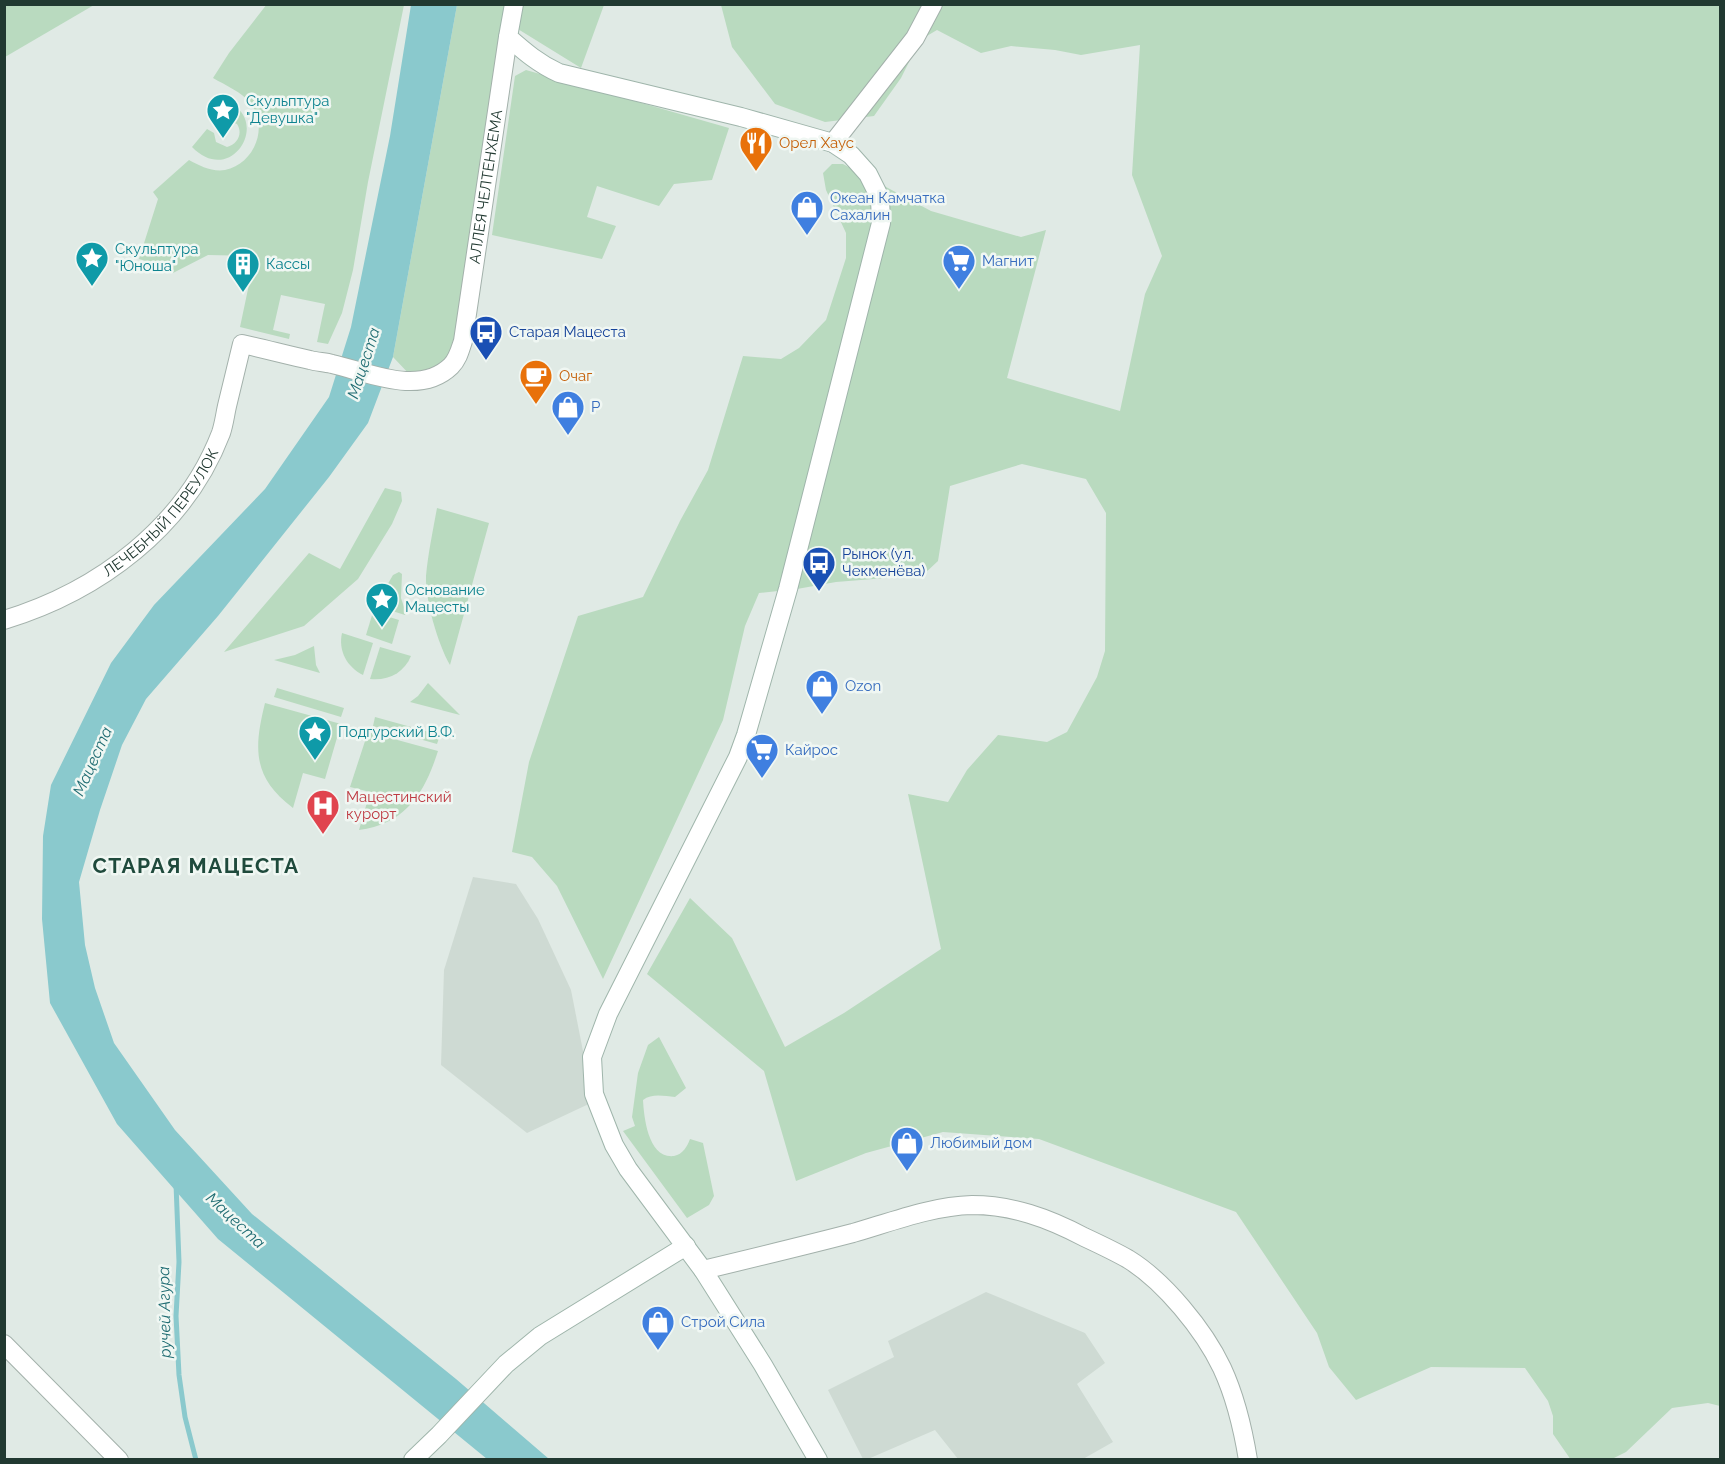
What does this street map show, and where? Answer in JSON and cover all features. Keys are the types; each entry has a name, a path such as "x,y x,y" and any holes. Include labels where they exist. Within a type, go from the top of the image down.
{"street":[{"name":"АЛЛЕЯ ЧЕЛТЕНХЕМА","path":"398,381 426,379 440,374 458,357 463,341 514,4"},
{"path":"833,143 915,38 933,4"},
{"path":"508,37 535,61 559,73 741,117 833,143 851,155 868,174 880,198 881,223 788,589 746,735 738,757 608,1014 592,1056 594,1094 614,1145 628,1169 703,1270 763,1365 818,1460"},
{"name":"ЛЕЧЕБНЫЙ ПЕРЕУЛОК","path":"4,620 27,613 100,576 139,548 180,506 206,467 222,430 242,344 330,363 398,381"},
{"path":"703,1270 944,1208 970,1205 989,1206 1019,1210 1054,1221 1130,1260 1161,1286 1188,1315 1210,1346 1222,1369 1234,1401 1248,1460"},
{"path":"413,1460 506,1364 540,1336 686,1246"},
{"path":"4,1344 119,1460"}],"shaded area":[{"path":"473,877 516,884 538,919 571,990 593,1102 527,1133 441,1065 444,970"},
{"path":"986,1292 1085,1333 1105,1363 1077,1384 1113,1442 1083,1459 958,1459 935,1430 868,1459 863,1459 828,1390 894,1357 888,1341"}],"green space":[{"path":"5,4 94,4 94,5 5,57"},
{"path":"267,4 404,5 368,182 353,270 342,313 328,344 317,342 325,304 281,295 273,330 290,334 289,339 240,327 255,256 208,255 173,273 145,266 146,261 139,259 158,199 153,192 189,160 211,169 225,170 244,161 256,144 259,124 251,104 238,92 213,78 229,53"},
{"path":"457,5 604,5 581,68 513,26 457,340 442,364 412,377 393,357"},
{"path":"721,5 1720,5 1720,1406 1708,1403 1672,1408 1626,1452 1612,1459 1571,1460 1553,1434 1553,1416 1548,1401 1525,1368 1431,1367 1356,1400 1329,1367 1317,1333 1236,1212 1039,1139 943,1132 866,1153 796,1181 764,1071 647,974 690,898 732,938 785,1047 844,1013 941,949 908,794 948,802 967,770 998,735 1047,742 1067,732 1097,677 1105,651 1106,513 1086,479 1022,464 950,486 938,561 923,575 836,582 759,593 745,626 723,720 603,979 557,886 532,857 512,852 529,762 578,616 643,597 708,470 743,356 781,359 799,348 826,320 846,258 846,233 826,190 823,173 832,164 843,164 931,211 1021,237 1046,230 1007,378 1120,411 1145,294 1162,256 1132,175 1140,45 1081,55 1011,46 981,53 937,30 920,40 901,78 874,116 825,122 775,104 732,47"},
{"path":"526,70 729,128 712,180 674,184 659,206 597,186 587,217 616,226 602,259 492,235 515,76"},
{"path":"215,99 234,105 244,116 247,130 243,143 235,154 223,159 208,158 192,147 207,129 214,133 216,142 227,147 238,138 240,131 237,124 227,120 220,124 210,119"},
{"path":"385,488 401,492 402,501 392,524 358,579 304,626 224,652 309,553 340,569"},
{"path":"437,508 489,523 450,665 433,622 426,586"},
{"path":"399,572 402,574 401,598 405,615 368,602 386,587 393,575"},
{"path":"373,612 399,620 392,644 366,635"},
{"path":"342,633 373,643 363,675 352,668 345,658 341,646"},
{"path":"314,646 316,665 320,673 274,660 295,655"},
{"path":"380,647 411,656 395,675 383,679 370,679"},
{"path":"428,683 460,715 410,702"},
{"path":"277,688 344,708 341,717 274,697"},
{"path":"265,703 341,724 325,779 303,773 293,808 270,785 263,773 258,748"},
{"path":"375,717 440,735 437,744 373,726"},
{"path":"368,732 438,751 427,780 411,804 389,821 359,830 370,792 350,787"},
{"path":"659,1037 686,1088 675,1097 654,1096 643,1100 649,1136 658,1151 665,1155 680,1154 690,1139 703,1143 714,1196 709,1205 687,1218 623,1131 635,1126 632,1117 638,1073 648,1045"}],"water":[{"name":"Мацеста","path":"411,5 457,5 393,357 368,423 329,477 218,616 146,699 122,745 79,882 85,945 95,988 114,1043 175,1130 252,1214 456,1379 549,1459 487,1459 218,1239 117,1124 50,1003 42,919 43,836 51,785 111,663 154,605 265,489 329,397 351,327 390,136"}],"waterway":[{"name":"ручей Агура","path":"176,1184 179,1262 176,1316 179,1375 185,1417 196,1460"}],"place":[{"name":"Скульптура \"Девушка\"","path":"223,139"},
{"name":"Орел Хаус","path":"756,172"},
{"name":"Океан Камчатка Сахалин","path":"807,236"},
{"name":"Скульптура \"Юноша\"","path":"92,287"},
{"name":"Магнит","path":"959,290"},
{"name":"Кассы","path":"243,293"},
{"name":"Старая Мацеста","path":"486,361"},
{"name":"Очаг","path":"536,405"},
{"name":"Р","path":"568,436"},
{"name":"Рынок (ул. Чекменёва)","path":"819,592"},
{"name":"Основание Мацесты","path":"382,628"},
{"name":"Ozon","path":"822,715"},
{"name":"Подгурский В.Ф.","path":"315,761"},
{"name":"Кайрос","path":"762,779"},
{"name":"Мацестинский курорт","path":"323,835"},
{"name":"Любимый дом","path":"907,1172"},
{"name":"Строй Сила","path":"658,1351"}],"district":[{"name":"СТАРАЯ МАЦЕСТА","path":"196,866"}]}
